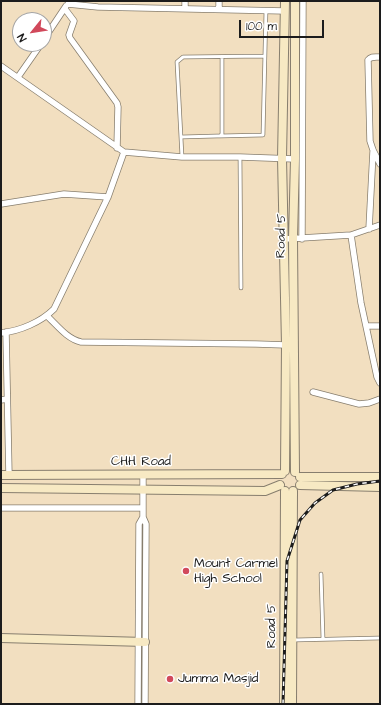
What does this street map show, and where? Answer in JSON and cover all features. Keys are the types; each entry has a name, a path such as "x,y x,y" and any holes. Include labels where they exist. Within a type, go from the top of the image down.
{"street":[{"path":"185,1 185,8"},
{"path":"219,1 219,9"},
{"name":"Road 5","path":"285,1 282,158 289,239 298,478"},
{"name":"Road 5","path":"292,704 293,564 286,489 279,479 283,473 289,239 295,159 295,1"},
{"path":"302,239 303,1"},
{"path":"67,5 285,11"},
{"path":"52,27 67,5"},
{"path":"67,5 74,21 69,35 70,38 118,105 117,148"},
{"path":"18,77 35,52"},
{"path":"380,57 373,57 369,58 368,60 369,134 373,150 380,164"},
{"path":"1,66 124,152 182,157 295,159"},
{"path":"368,229 373,150"},
{"path":"5,475 3,332 20,329 47,316 54,309 108,197 124,152"},
{"path":"1,204 64,194 108,197"},
{"path":"289,239 351,235 380,225"},
{"path":"351,235 361,304 377,377 380,383"},
{"path":"47,316 74,341 81,342 256,344 286,346"},
{"path":"367,326 380,326"},
{"path":"313,392 359,404 369,403 380,399"},
{"name":"CHH Road","path":"5,475 283,473 292,470 298,478"},
{"path":"143,474 143,517 140,524 142,642 145,704"},
{"path":"298,478 380,487"},
{"path":"1,488 265,491 286,489 298,478 380,478"},
{"name":"Road 5","path":"284,704 286,489"},
{"path":"1,508 143,508"},
{"path":"1,638 142,642"},
{"path":"138,704 142,642"}],"lane":[{"path":"181,137 263,135 266,10"},
{"path":"182,157 177,62 183,57 265,56"},
{"path":"220,136 222,134 222,57"},
{"path":"240,157 241,288"},
{"path":"321,574 323,639"},
{"path":"292,640 380,638"}],"railway":[{"path":"283,704 287,561 300,520 315,503 333,490 357,484 380,481"}],"place":[{"name":"Mount Carmel High School","path":"186,571"},
{"name":"Jumma Masjid","path":"170,679"}]}
